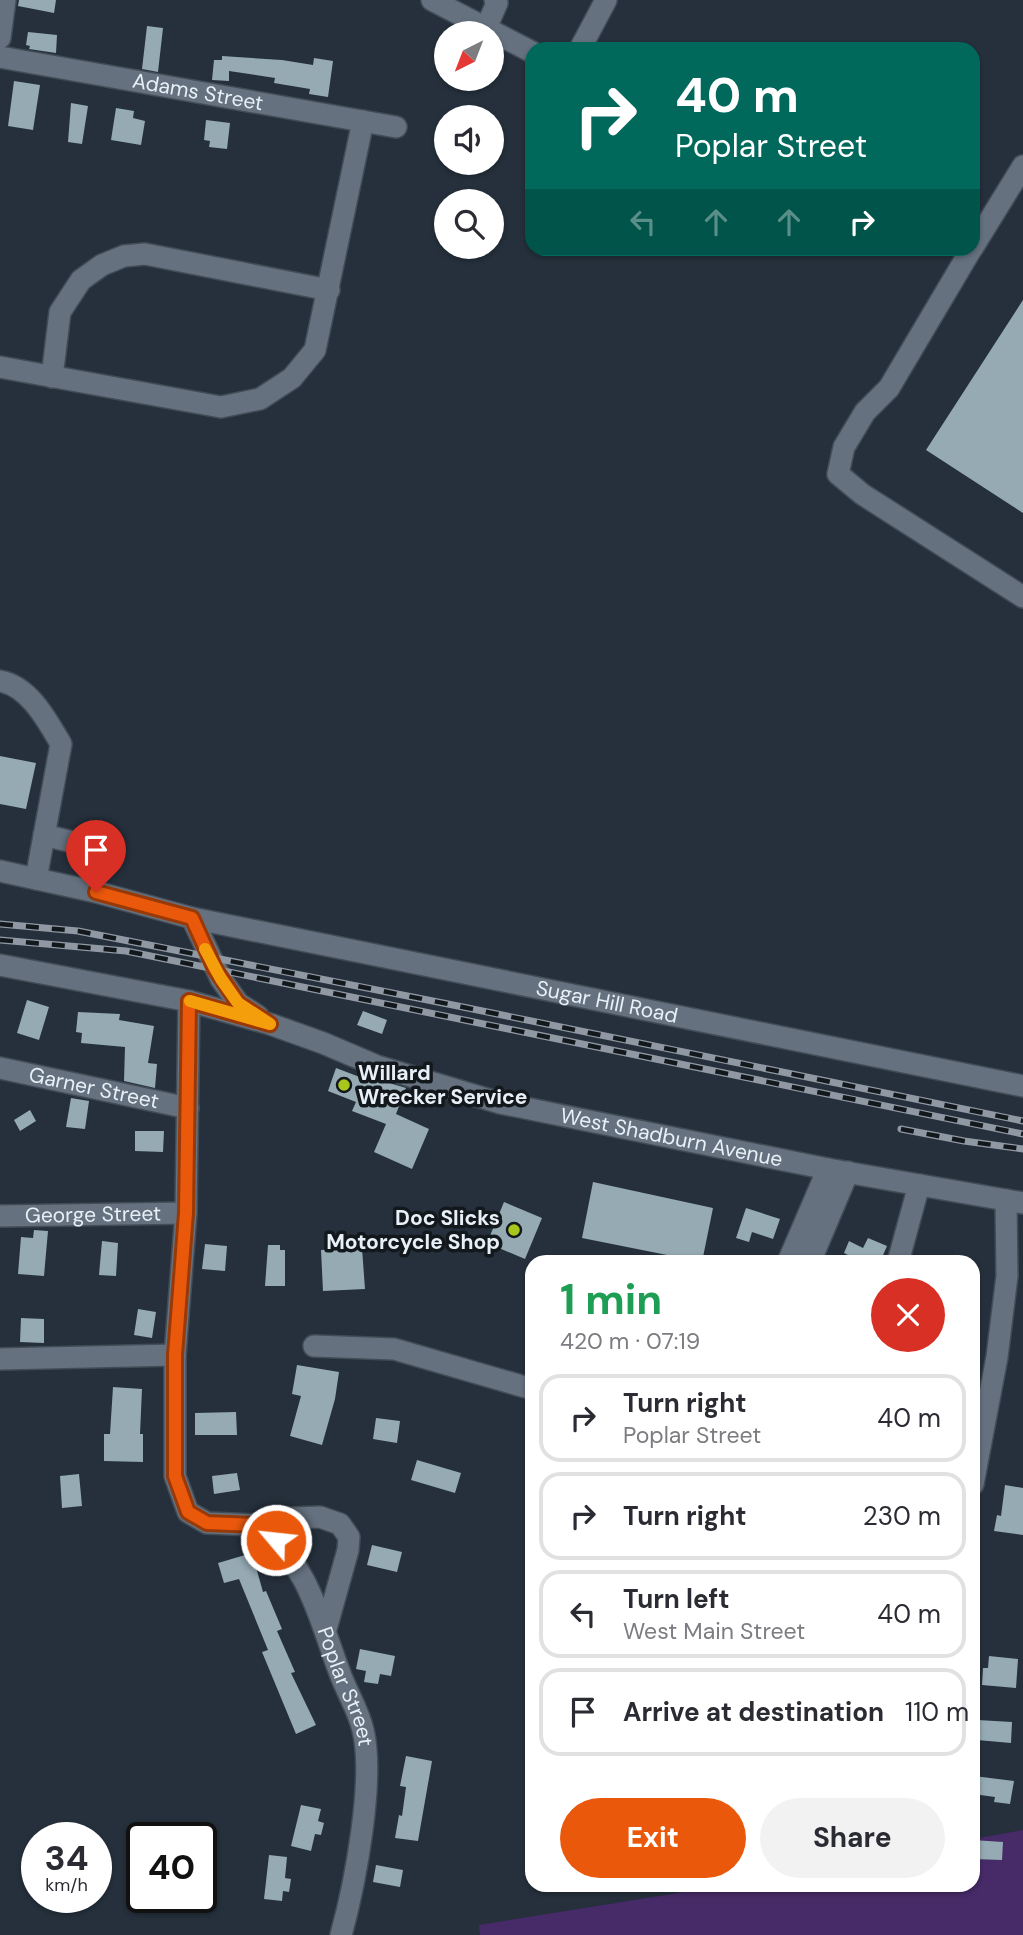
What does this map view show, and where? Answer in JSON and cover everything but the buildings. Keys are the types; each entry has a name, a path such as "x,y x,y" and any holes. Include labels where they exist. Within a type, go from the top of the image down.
{"street":[{"path":"0,38 5,0"},
{"path":"432,0 472,21"},
{"path":"489,21 497,4 495,0"},
{"path":"584,42 606,0"},
{"path":"504,37 525,48"},
{"name":"Adams Street","path":"0,57 396,127"},
{"path":"0,367 221,407 260,399 292,378 315,350 363,121"},
{"path":"980,235 1023,166"},
{"path":"52,377 60,312 81,280 102,265 124,256 145,254 328,290"},
{"path":"967,256 889,388 865,412 844,447 838,474 862,494 1023,597"},
{"path":"0,681 14,683 38,709 61,744 36,878"},
{"path":"44,835 97,848"},
{"name":"Sugar Hill Road","path":"0,871 192,918 1023,1086"},
{"path":"192,918 215,969 232,995 238,1003 270,1024"},
{"name":"West Shadburn Avenue","path":"0,965 189,1001 270,1024 377,1066 500,1103 838,1170 1014,1201"},
{"name":"Poplar Street","path":"189,1001 186,1213 175,1355 175,1476 188,1512 207,1523 258,1525 290,1518 320,1517 340,1524 349,1537 348,1550 326,1629 340,1674 363,1730 366,1775 351,1901 341,1935"},
{"name":"Garner Street","path":"0,1068 188,1108"},
{"path":"792,1255 838,1170"},
{"path":"812,1255 838,1170"},
{"path":"900,1255 919,1185"},
{"path":"980,1447 997,1357 1014,1201"},
{"name":"George Street","path":"0,1216 186,1213"},
{"path":"314,1346 394,1349 525,1388"},
{"path":"0,1359 175,1355"},
{"path":"258,1525 276,1540 305,1580 326,1629"}],"shaded area":[{"path":"1023,1830 1023,1935 480,1935 479,1925 684,1892 980,1892 980,1838"}],"railway":[{"path":"0,924 78,931 1023,1121"},
{"path":"0,940 126,951 1023,1134"},
{"path":"901,1129 1023,1149"}],"slow traffic":[{"path":"190,1001 270,1024 238,1003 205,949"}],"place":[{"name":"Willard Wrecker Service","path":"344,1085"},
{"name":"Doc Slicks Motorcycle Shop","path":"514,1230"}],"route":[{"path":"96,892 192,918 215,969 238,1003 270,1024 189,1001 186,1213 175,1355 175,1476 188,1512 207,1523 258,1525 276,1540"}]}
